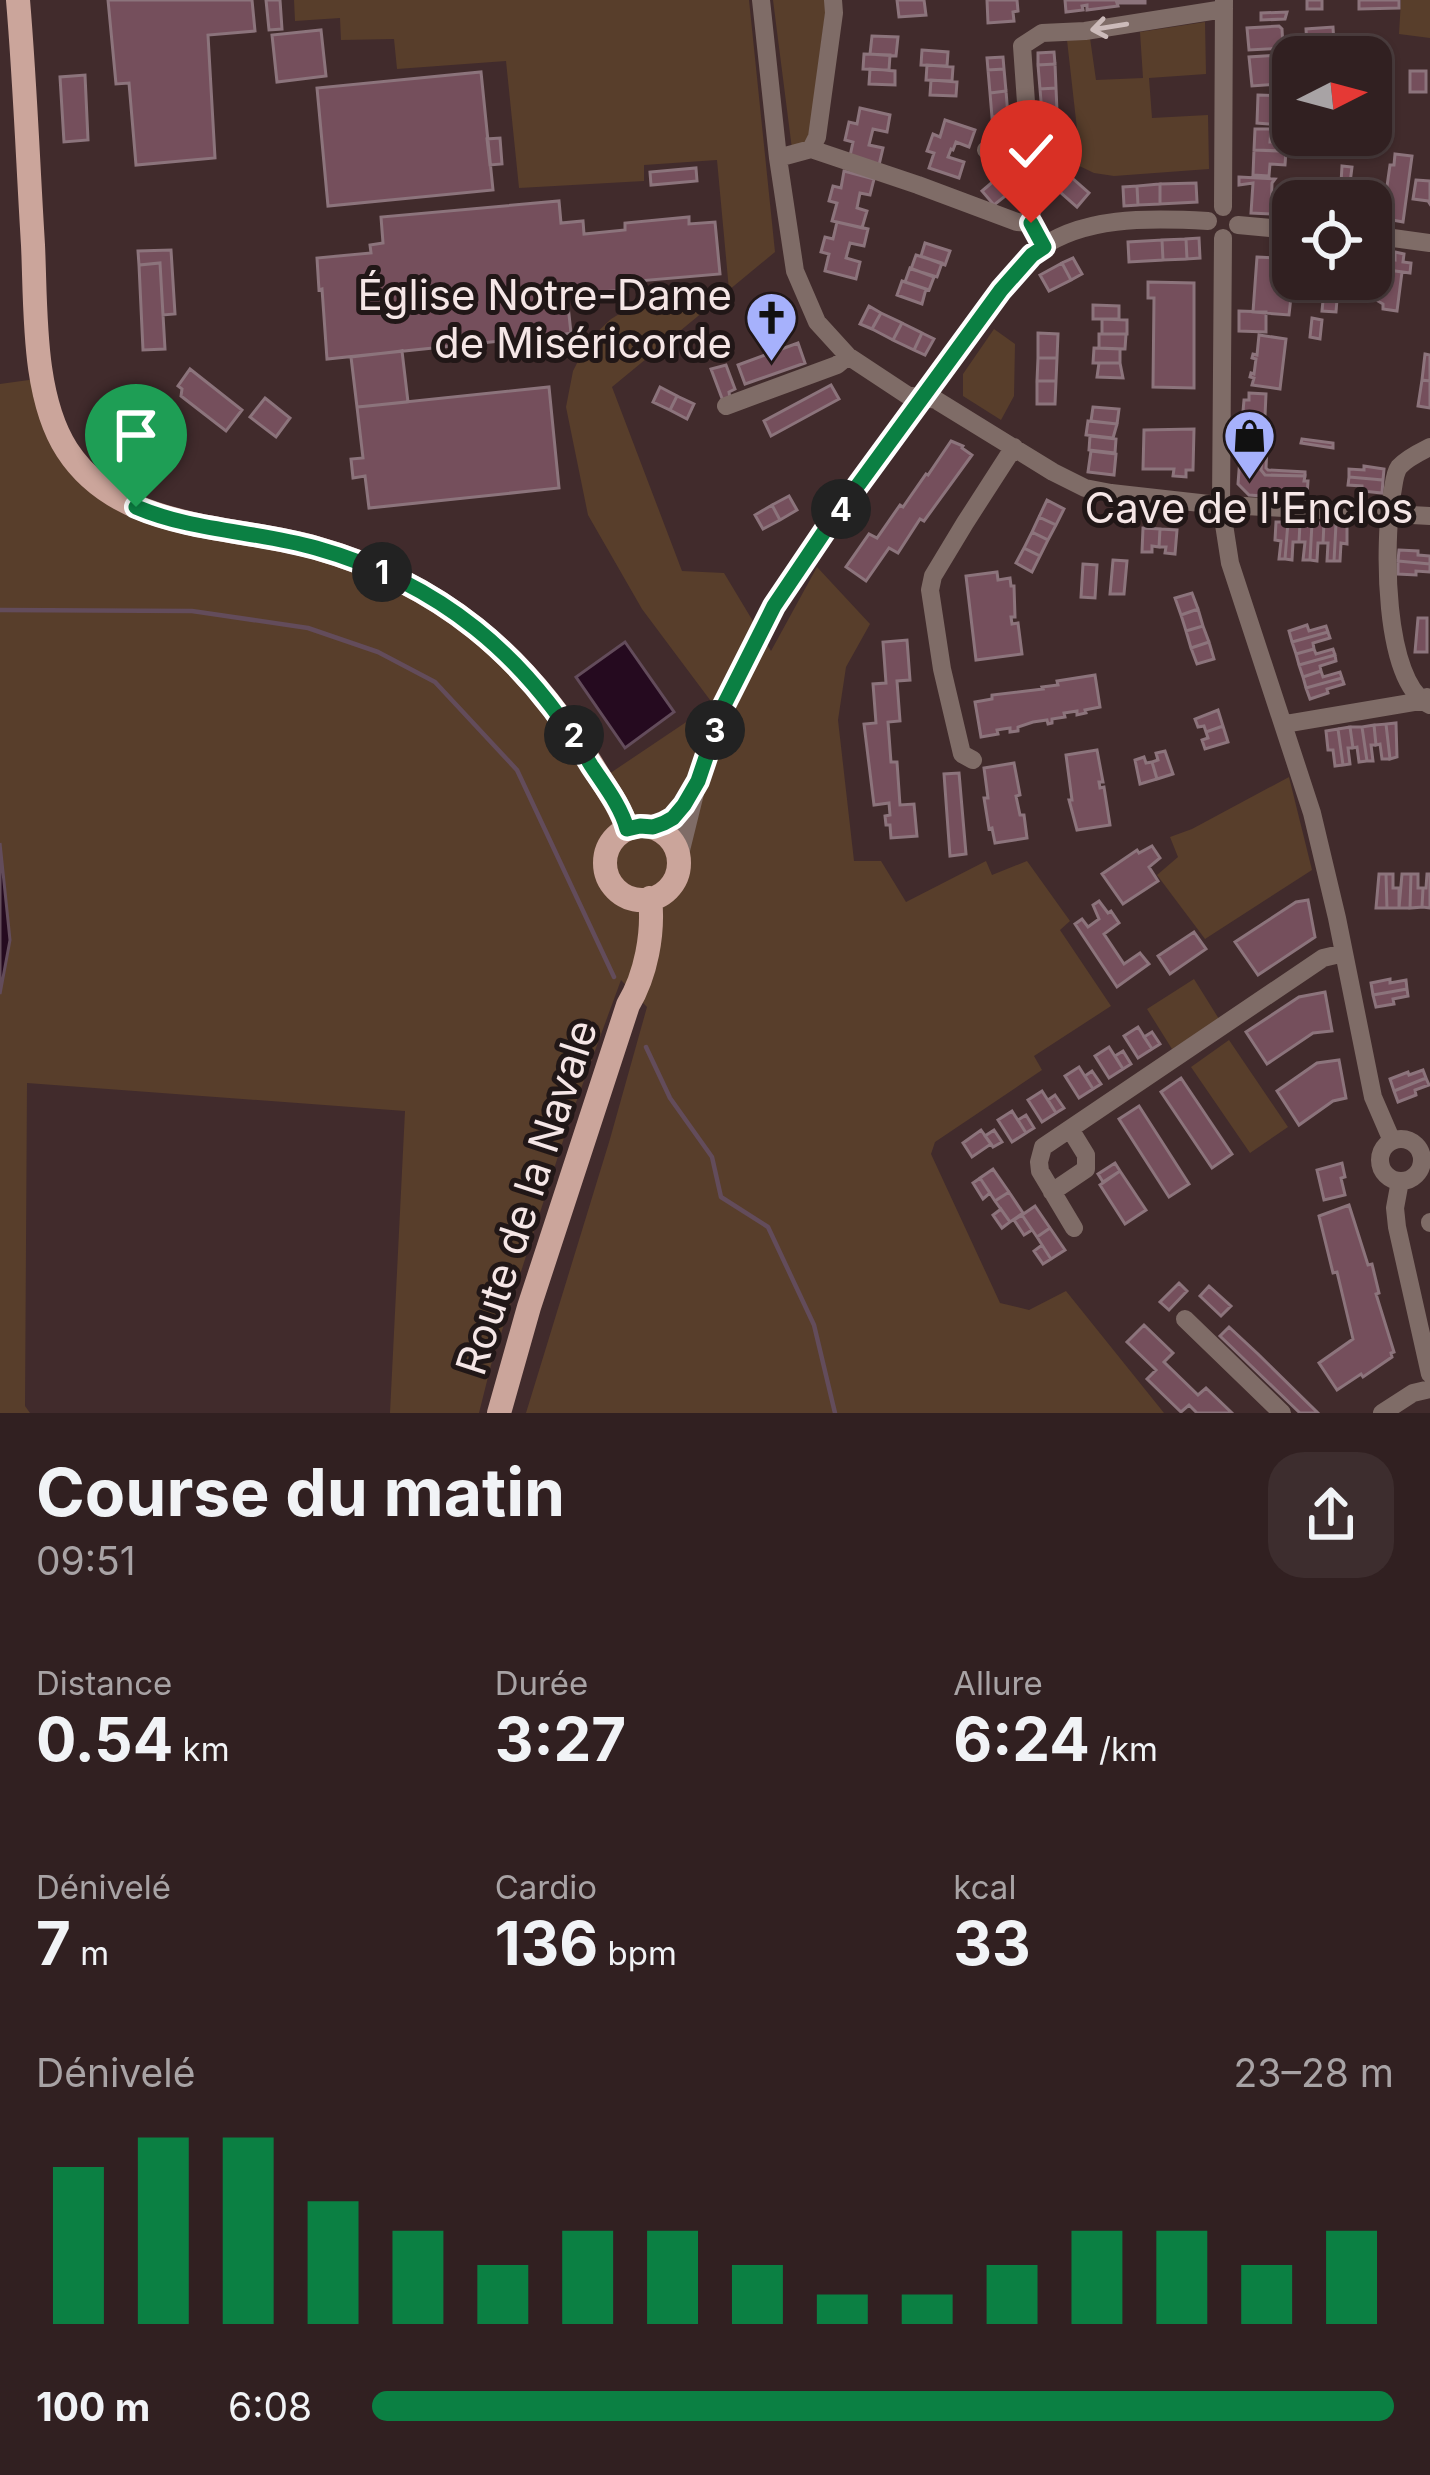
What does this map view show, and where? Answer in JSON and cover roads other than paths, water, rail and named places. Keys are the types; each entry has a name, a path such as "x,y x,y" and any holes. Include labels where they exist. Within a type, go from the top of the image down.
{"main road":[{"path":"18,0 39,350 49,407 68,452 116,496 157,516 336,554 394,578 454,612 509,656 552,703 627,829"},
{"path":"653,827 672,841 679,858 677,873 671,886 650,898 635,899 608,877 606,858 614,839 627,829 653,827"},
{"name":"Route de la Navale","path":"621,892 636,938 628,1005"},
{"name":"Route de la Navale","path":"499,1413 529,1307 636,992 651,925 650,898"}],"street":[{"path":"761,0 795,272 817,322 848,356 907,395 936,400 1085,488 1221,505 1430,516"},
{"path":"811,149 820,124 832,0"},
{"path":"1044,247 1031,223 1022,46 1042,33 1085,31 1224,5 1214,235 1272,230"},
{"path":"986,150 1028,145"},
{"path":"778,158 811,149 1031,223"},
{"path":"679,858 723,707 774,606 1001,290 1032,255 1060,236 1115,222 1215,214"},
{"path":"1230,231 1221,505 1231,563 1312,812 1372,1096 1392,1141"},
{"path":"1392,238 1430,243"},
{"path":"726,406 837,365 848,356"},
{"path":"973,760 962,754 930,590 964,523 1013,447"},
{"path":"1427,700 1409,684 1397,653 1388,590 1389,514 1396,470 1430,447"},
{"path":"1285,724 1427,700"},
{"path":"653,827 676,815 698,781"},
{"path":"1074,1228 1040,1171 1043,1147 1323,958 1344,953"},
{"path":"1052,1192 1086,1169 1086,1155 1070,1129"},
{"path":"1424,1138 1422,1166 1414,1178 1400,1181 1387,1176 1380,1164 1382,1150 1392,1141 1424,1138"},
{"path":"1400,1181 1397,1227 1425,1328 1430,1374"},
{"path":"1185,1319 1282,1413"},
{"path":"1382,1413 1413,1393 1430,1389"}],"waterway":[{"path":"0,610 192,611 308,628 378,652 435,682 517,770 614,977"},
{"path":"646,1047 670,1098 712,1157 721,1197 768,1227 814,1325 835,1413"}],"place":[{"name":"Église Notre-Dame de Miséricorde","path":"771,364"},
{"name":"Cave de l'Enclos","path":"1249,481"}]}
